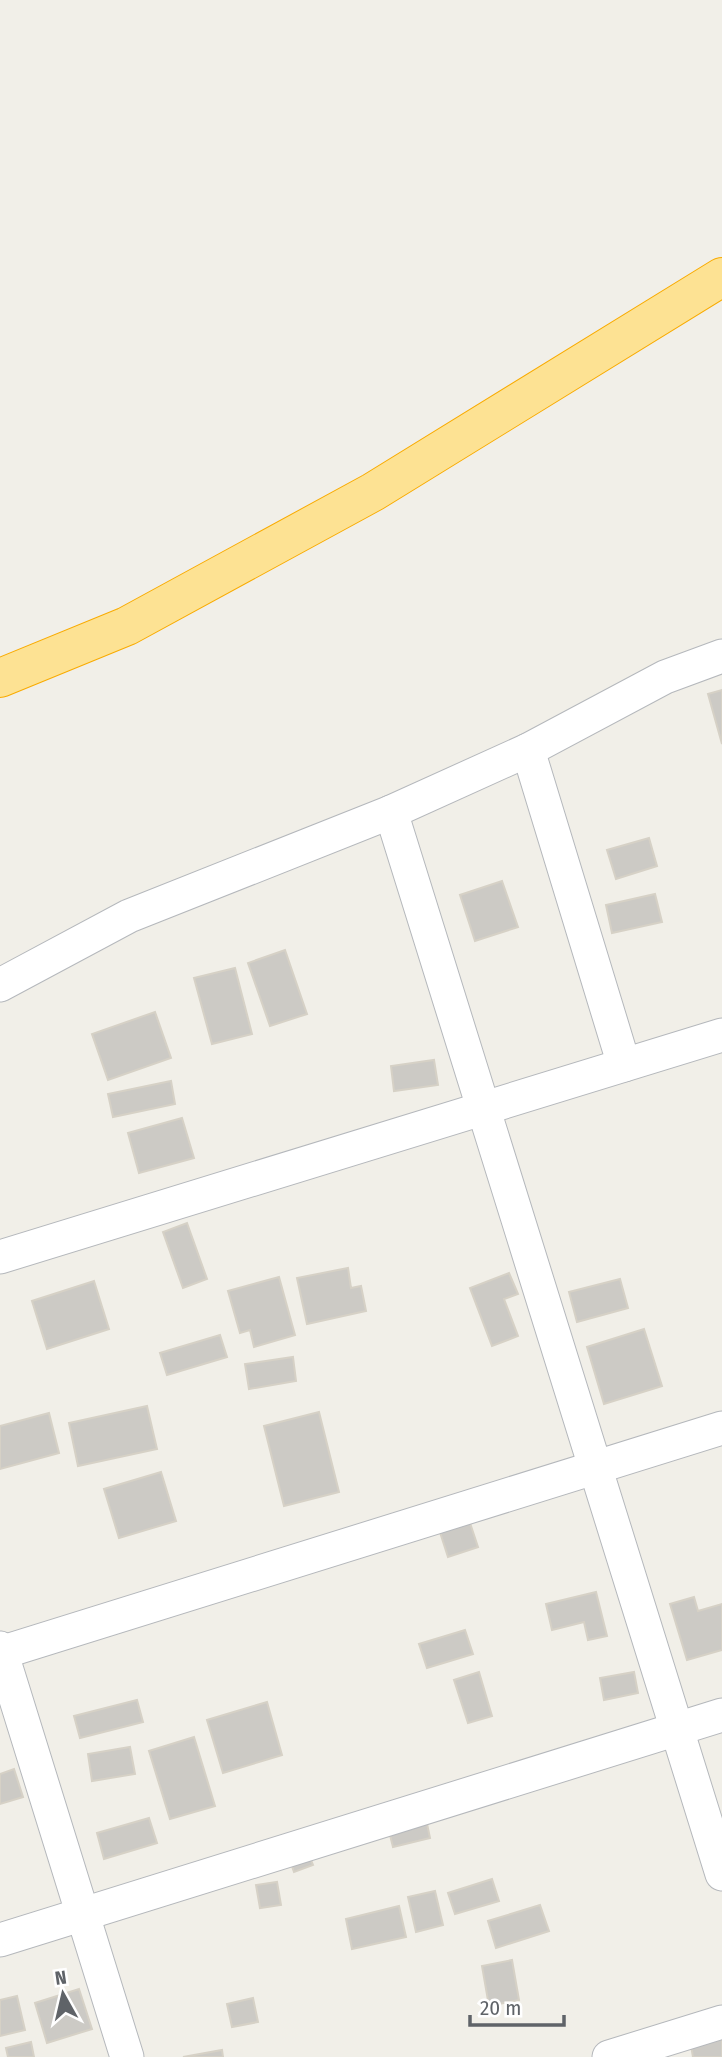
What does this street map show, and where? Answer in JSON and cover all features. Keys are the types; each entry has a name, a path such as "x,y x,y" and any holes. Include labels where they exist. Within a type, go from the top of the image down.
{"highway":[{"path":"0,678 127,625 373,492 722,277"}],"street":[{"path":"0,985 129,916 391,812 528,750 665,677 722,656"},
{"path":"528,750 624,1065"},
{"path":"391,812 722,1874"},
{"path":"0,1257 722,1035"},
{"path":"127,2057 0,1651 722,1428"},
{"path":"0,1940 722,1715"},
{"path":"609,2057 722,2022"}],"building":[{"path":"722,690 722,744 708,694"},
{"path":"649,838 657,866 616,879 607,850"},
{"path":"502,881 518,927 475,941 460,895"},
{"path":"655,894 662,922 612,933 606,905"},
{"path":"285,950 307,1014 270,1026 248,963"},
{"path":"235,968 252,1034 212,1044 194,978"},
{"path":"155,1012 171,1058 108,1080 92,1034"},
{"path":"434,1060 438,1085 394,1091 391,1066"},
{"path":"171,1081 175,1104 113,1117 108,1094"},
{"path":"182,1118 194,1158 139,1173 128,1133"},
{"path":"187,1223 207,1279 183,1288 163,1232"},
{"path":"348,1268 351,1288 361,1286 366,1311 307,1324 297,1278"},
{"path":"509,1273 518,1294 504,1299 518,1336 492,1346 470,1288"},
{"path":"279,1277 295,1335 254,1347 250,1330 240,1333 228,1291"},
{"path":"620,1279 628,1308 577,1322 569,1292"},
{"path":"94,1281 109,1329 47,1349 32,1301"},
{"path":"644,1329 662,1386 604,1404 587,1347"},
{"path":"220,1335 227,1357 167,1375 160,1353"},
{"path":"293,1357 296,1381 249,1389 245,1364"},
{"path":"147,1406 157,1449 78,1466 69,1423"},
{"path":"319,1412 339,1492 284,1506 264,1426"},
{"path":"49,1413 59,1453 0,1469 0,1426"},
{"path":"161,1472 176,1521 119,1538 104,1489"},
{"path":"467,1514 478,1547 448,1557 437,1523"},
{"path":"596,1592 607,1636 588,1640 584,1622 552,1630 546,1604"},
{"path":"694,1597 698,1611 722,1604 722,1650 687,1660 670,1604"},
{"path":"465,1630 473,1654 427,1668 419,1644"},
{"path":"479,1672 492,1716 468,1723 454,1680"},
{"path":"634,1672 638,1693 604,1700 600,1678"},
{"path":"137,1700 143,1722 80,1738 74,1716"},
{"path":"267,1702 282,1755 223,1773 207,1720"},
{"path":"194,1737 215,1806 170,1819 149,1751"},
{"path":"130,1747 135,1774 92,1781 88,1754"},
{"path":"14,1769 23,1797 0,1804 0,1774"},
{"path":"425,1814 430,1838 393,1847 387,1823"},
{"path":"149,1818 157,1843 104,1859 97,1833"},
{"path":"305,1845 313,1865 294,1872 287,1852"},
{"path":"492,1879 499,1901 455,1914 448,1893"},
{"path":"277,1882 281,1905 260,1908 256,1885"},
{"path":"435,1891 443,1925 416,1932 408,1897"},
{"path":"540,1905 549,1931 496,1948 488,1921"},
{"path":"399,1906 406,1937 352,1949 346,1919"},
{"path":"512,1960 519,2000 489,2006 482,1966"},
{"path":"79,1989 92,2029 47,2043 35,2003"},
{"path":"17,1996 25,2030 0,2036 0,2000"},
{"path":"253,1998 258,2022 232,2027 227,2004"},
{"path":"722,2039 722,2057 693,2057 691,2046"},
{"path":"31,2042 34,2057 8,2057 6,2048"},
{"path":"222,2050 223,2057 183,2057"}]}
